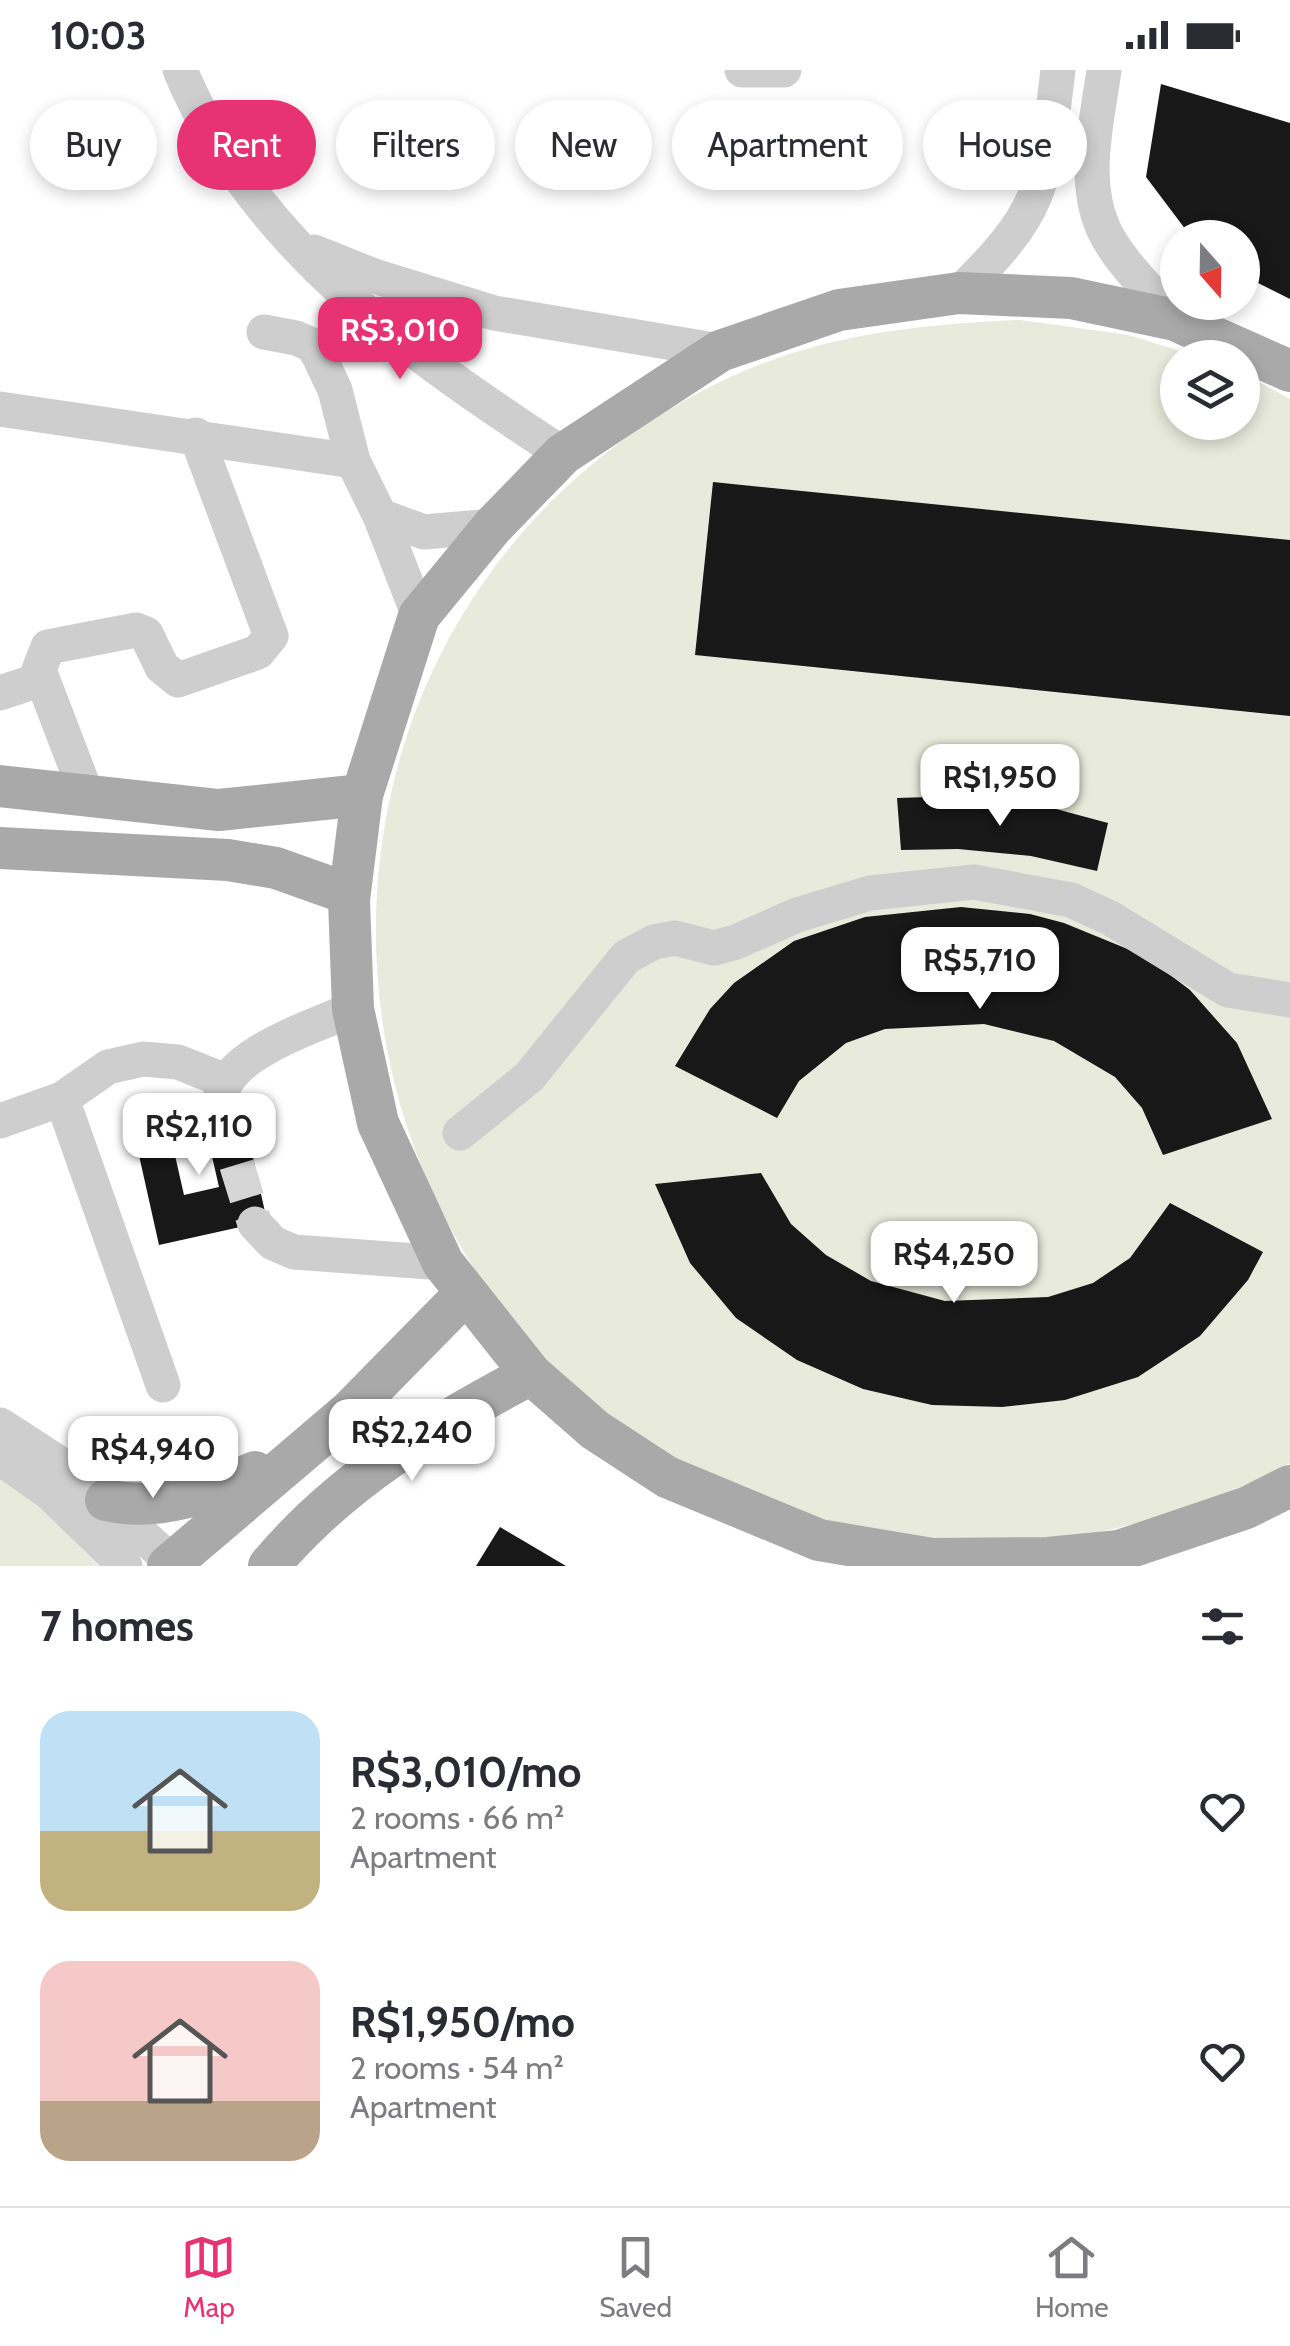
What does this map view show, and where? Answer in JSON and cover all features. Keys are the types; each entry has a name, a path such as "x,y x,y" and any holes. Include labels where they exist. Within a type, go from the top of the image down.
{"main road":[{"path":"1160,317 1071,298 958,293 839,310 720,352 563,454 494,526 419,616 362,795 349,894 353,1009 378,1122 454,1279 531,1374 595,1430 666,1478 829,1553 1040,1562 1119,1559 1290,1486"},
{"path":"1176,320 1290,371"},
{"path":"0,786 219,810 362,795"},
{"path":"0,848 228,860 276,868 349,894"},
{"path":"172,1565 350,1411 454,1279"},
{"path":"269,1566 364,1472 432,1427 531,1374"},
{"path":"106,1500 134,1506 203,1494 301,1452"},
{"path":"301,1566 340,1494"}],"street":[{"path":"180,70 230,165 290,242 444,376 563,454"},
{"path":"742,70 784,70"},
{"path":"958,293 999,254 1035,204 1049,150 1058,70"},
{"path":"1104,70 1092,171 1095,205 1106,233 1160,300"},
{"path":"290,242 374,276 494,313 720,352"},
{"path":"264,332 296,338 312,345 319,356 335,390 353,461 380,516 419,616"},
{"path":"0,409 196,434 258,449 353,461"},
{"path":"86,793 39,670 48,648 126,632 146,634 162,668 178,680 266,646 270,626 196,434"},
{"path":"380,516 424,532 494,526"},
{"path":"0,693 42,678"},
{"path":"460,1132 529,1077 626,957 654,942 676,938 714,948 870,892 974,882 1071,900 1110,918 1228,990 1290,1000"},
{"path":"0,1122 62,1099 108,1067 143,1058 178,1062 222,1097 246,1059 353,1009"},
{"path":"62,1099 164,1385"},
{"path":"255,1224 273,1243 294,1252 454,1279"},
{"path":"0,1425 56,1458 106,1500 172,1565"},
{"path":"0,1458 50,1493 125,1566"}],"shaded area":[{"path":"1020,320 1129,335 1160,345 1160,440 1260,440 1260,382 1290,399 1290,1463 1184,1509 1130,1525 1019,1542 906,1538 849,1527 664,1453 523,1334 428,1183 381,1012 383,835 436,664 541,512 700,392 739,373 816,346 936,326"},
{"path":"0,1470 9,1475 99,1566 0,1566"}],"building":[{"path":"1161,84 1290,123 1290,299 1260,284 1260,220 1178,220 1146,177"},
{"path":"713,482 1290,540 1290,716 695,655"},
{"path":"961,796 1041,805 1108,823 1097,871 1031,856 958,849 901,850 897,798"},
{"path":"961,907 1030,914 1064,923 1130,950 1161,968 1190,990 1237,1043 1272,1119 1163,1155 1142,1108 1115,1077 1054,1041 984,1024 885,1029 846,1043 799,1081 777,1118 675,1066 710,1009 734,983 794,941 865,917"},
{"path":"164,1107 184,1195 219,1187 203,1117 242,1108 267,1221 159,1245 130,1115"},
{"path":"761,1173 791,1224 826,1255 871,1281 945,1301 1048,1297 1093,1283 1130,1258 1170,1203 1263,1252 1248,1280 1200,1336 1138,1377 1065,1400 1002,1407 932,1405 863,1389 797,1360 736,1318 690,1263 655,1184"},
{"path":"500,1527 566,1566 476,1566"}],"tunnel":[{"path":"221,1114 255,1224"}]}
